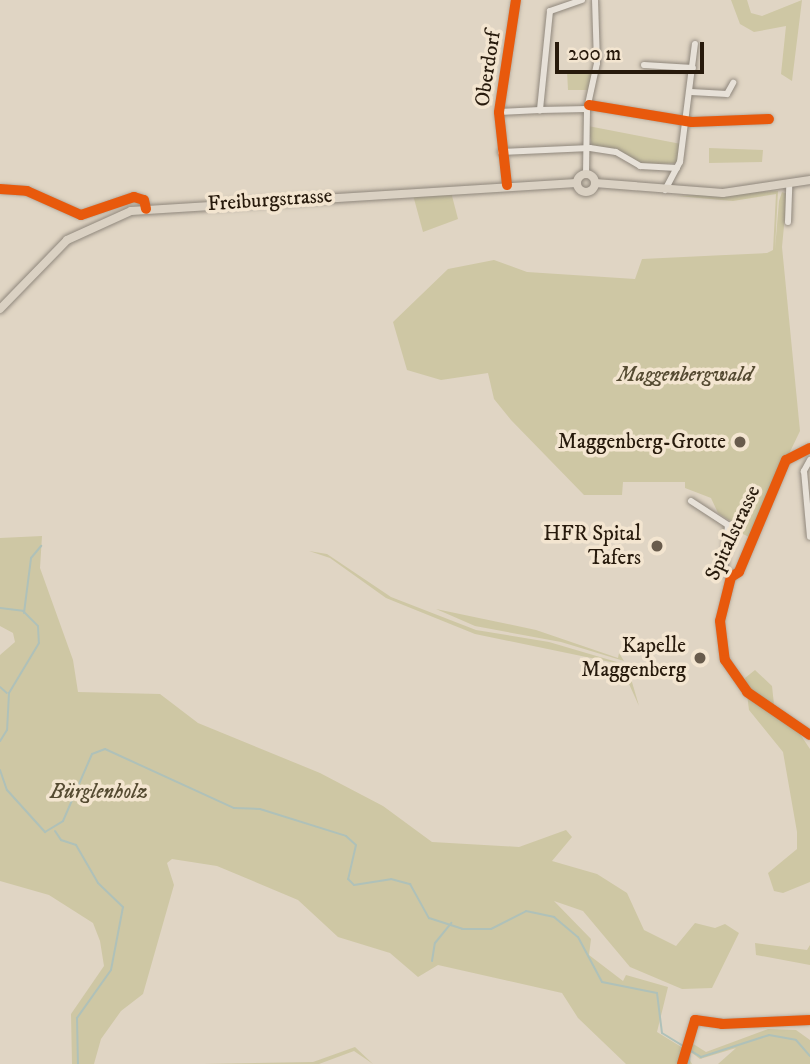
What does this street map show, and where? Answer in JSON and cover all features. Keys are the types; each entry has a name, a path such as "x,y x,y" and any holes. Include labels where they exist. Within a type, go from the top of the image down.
{"main road":[{"path":"576,183 586,174 595,183"},
{"name":"Freiburgstrasse","path":"0,309 76,234 110,217 146,209 507,185 576,183 585,192 595,183 723,193 789,186 810,180"}],"street":[{"name":"Oberdorf","path":"507,185 501,152 499,112 516,0"},
{"path":"540,110 550,11 582,0"},
{"path":"586,174 588,107 597,63 596,0"},
{"path":"665,190 677,168 687,121 695,44"},
{"path":"644,65 693,68"},
{"path":"691,92 727,94 733,83"},
{"name":"Oberdorf","path":"499,112 588,107 687,121 769,119"},
{"path":"501,152 586,148 616,152 640,166 677,168"},
{"path":"788,222 789,186"},
{"path":"0,189 27,191 77,214 93,214 134,197 144,200 146,209"},
{"name":"Spitalstrasse","path":"810,448 786,460 739,572 730,577 720,621 725,660 757,702 810,735"},
{"path":"810,460 804,471 810,537"},
{"path":"691,501 728,525 724,569 730,577"},
{"path":"682,1064 685,1039 698,1019 722,1024 810,1020"}],"green space":[{"path":"731,0 747,0 751,13 762,16 802,0 792,81 781,74 786,26 754,32 740,24"},
{"path":"594,70 589,90 568,90 567,71"},
{"path":"588,126 681,144 678,163 642,164 592,146"},
{"path":"709,148 763,150 762,162 709,163"},
{"name":"Maggenbergwald","path":"778,191 775,249 779,201 782,192 787,194 782,247 800,431 749,537 733,529 741,526 747,515 742,521 730,521 718,513 711,498 685,488 685,482 623,482 622,495 584,495 494,399 488,373 441,380 407,370 393,322 448,269 494,260 527,272 635,279 642,259 767,253 773,250 776,194 733,201 677,196"},
{"path":"451,192 458,219 423,232 413,195"},
{"name":"Bürglenholz","path":"42,536 40,568 73,660 78,692 160,694 198,723 320,773 383,806 432,842 519,847 566,830 572,837 552,861 597,874 627,893 644,930 676,946 695,923 715,928 725,924 739,933 712,988 682,989 630,967 583,911 554,901 591,939 589,955 623,981 626,975 668,987 657,1032 683,1048 692,1064 626,1064 578,1018 562,993 438,965 418,977 390,953 338,937 298,900 217,866 172,859 167,863 174,885 143,994 121,1011 101,1039 94,1064 72,1064 71,1014 104,966 100,941 93,923 49,895 0,881 0,655 15,642 13,633 0,626 0,538"},
{"path":"309,551 327,554 391,597 476,630 549,642 627,665 639,706 620,664 475,634 386,598 330,558"},
{"path":"436,609 536,630 618,658 619,653 624,661 561,642 475,626"},
{"path":"755,670 772,686 775,714 794,725 810,749 810,882 783,893 774,891 768,873 797,849 797,832 783,752 749,710 745,678"},
{"path":"755,943 807,950 810,945 810,965 756,955"},
{"path":"768,1029 796,1030 810,1040 810,1064 718,1064 736,1048 700,1059 684,1047 687,1040 706,1052"},
{"path":"355,1047 373,1064 354,1051 319,1064 203,1064 313,1062"}],"waterway":[{"path":"24,613 31,558 41,546"},
{"path":"0,608 23,611 38,626 39,643 9,693 7,730 0,741"},
{"path":"0,687 7,693"},
{"path":"0,770 7,790 45,832 63,821 92,754 105,749 234,808 260,809 346,836 356,845 348,879 354,885 391,879 410,884 429,918 462,929 491,929 526,911 554,917 578,937 602,982 657,993 662,1033 701,1057 769,1035 796,1040 810,1056"},
{"path":"55,831 61,840 76,845 98,883 123,907 111,970 77,1018 78,1064"},
{"path":"432,961 435,943 451,923"},
{"path":"689,1064 690,1048"}],"cycle path":[{"path":"507,185 499,112 516,0"},
{"path":"589,105 692,122 769,119"},
{"path":"0,189 27,191 81,215 134,197 144,200 146,209"},
{"path":"810,448 786,460 739,572 731,577 720,621 725,660 747,692 810,735"},
{"path":"682,1064 695,1020 722,1024 810,1020"}],"place":[{"name":"Maggenberg-Grotte","path":"740,442"},
{"name":"HFR Spital Tafers","path":"657,546"},
{"name":"Kapelle Maggenberg","path":"700,658"}]}
